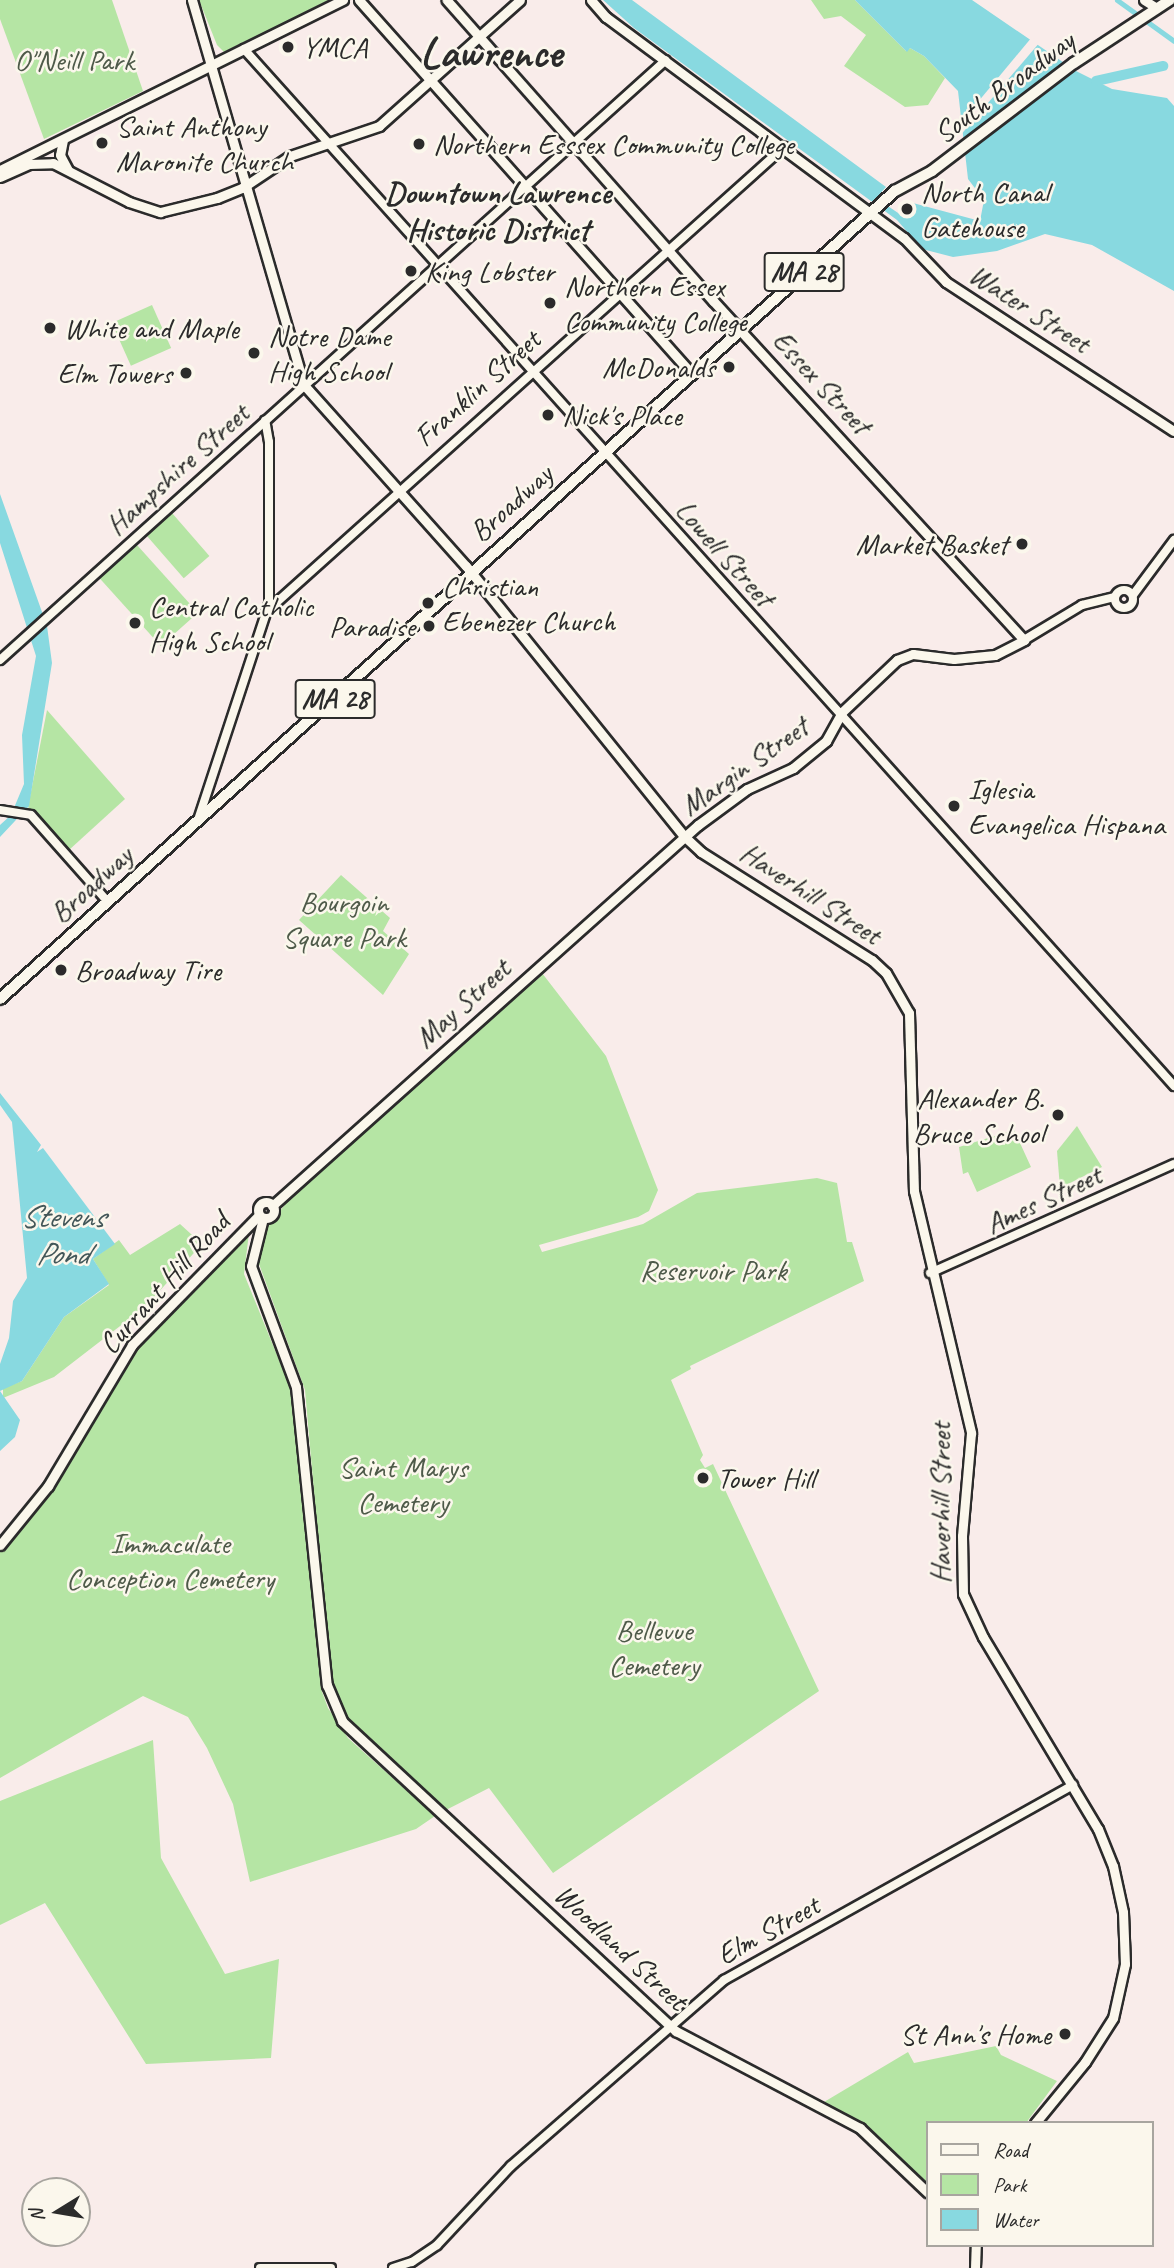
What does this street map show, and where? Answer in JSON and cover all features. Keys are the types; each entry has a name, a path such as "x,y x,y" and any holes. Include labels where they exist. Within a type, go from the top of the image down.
{"main road":[{"name":"Haverhill Street","path":"192,0 304,385 471,572 685,837 701,852 873,960 902,997 913,1034 909,1118 914,1191 930,1273 971,1433 962,1536 963,1594 983,1637 1073,1786 1113,1866 1125,1930 1123,1981 1104,2033 1037,2121"},
{"path":"0,170 343,0"},
{"path":"359,0 692,374"},
{"name":"Essex Street","path":"447,0 667,250 1024,640"},
{"path":"0,177 44,161 70,171 129,202 160,212 185,208 247,184 290,156 379,126 520,0"},
{"name":"Water Street","path":"591,0 606,17 872,212 907,240 957,289 1174,431"},
{"path":"1144,0 1153,10"},
{"name":"South Broadway","path":"872,212 895,191 956,154 1074,64 1170,0"},
{"path":"64,140 61,160 70,171"},
{"name":"Broadway","path":"0,999 872,212"},
{"name":"Margin Street","path":"685,837 747,789 793,768 826,741 841,716 902,657 984,657 1024,640"},
{"name":"May Street","path":"261,1216 272,1215 272,1206 685,837"},
{"name":"Currant Hill Road","path":"0,1545 48,1486 132,1345 261,1216"},
{"name":"Woodland Street","path":"261,1216 251,1266 296,1387 327,1685 334,1707 353,1735 671,2026 860,2127 926,2191"}],"street":[{"name":"Lowell Street","path":"244,49 1174,1086"},
{"name":"Hampshire Street","path":"0,660 666,60"},
{"name":"Franklin Street","path":"267,611 619,291 784,147"},
{"path":"197,823 267,611 269,436 265,420"},
{"path":"1133,595 1123,590 1115,597 1116,605 1126,608 1132,604 1133,595 1174,540"},
{"name":"Margin Street","path":"1024,640 1082,605 1115,597"},
{"path":"2,809 31,816 108,902"},
{"name":"Ames Street","path":"930,1273 1174,1164"},
{"name":"Elm Street","path":"393,2268 412,2262 437,2245 510,2166 724,1980 1073,1786"},
{"path":"260,2268 331,2268"}],"green space":[{"name":"O\"Neill Park","path":"0,0 112,0 143,91 44,139 0,19"},
{"path":"199,0 329,0 224,52 217,45"},
{"path":"811,0 855,0 906,51 910,48 924,56 945,78 928,105 905,107 844,66 866,35 841,16 824,19"},
{"path":"152,305 171,348 131,366 112,323"},
{"path":"172,513 209,556 184,578 146,535"},
{"path":"137,545 198,613 161,646 100,578"},
{"path":"47,710 125,799 69,850 28,807"},
{"name":"Bourgoin Square Park","path":"341,875 390,918 383,931 409,954 383,995 299,920"},
{"name":"Bellevue Cemetery","path":"542,973 606,1056 658,1190 649,1211 638,1217 539,1245 542,1252 643,1224 697,1193 817,1178 837,1183 847,1242 852,1242 864,1281 690,1366 691,1369 671,1380 703,1455 700,1460 705,1468 713,1464 819,1691 553,1873 489,1788 444,1811 347,1721 337,1705 330,1673 305,1390 259,1264 262,1233 292,1196"},
{"path":"1077,1126 1102,1167 1060,1188 1057,1151"},
{"path":"1014,1130 1031,1167 977,1192 968,1172 963,1174 959,1147"},
{"path":"180,1224 202,1244 146,1306 54,1377 3,1398 3,1388 22,1381 64,1317 109,1285 93,1259 119,1240 130,1255"},
{"name":"Immaculate Conception Cemetery","path":"249,1233 244,1274 290,1387 321,1689 328,1708 348,1738 435,1816 416,1829 250,1882 233,1804 207,1748 188,1717 143,1696 0,1778 0,1550 55,1483 125,1361"},
{"path":"153,1740 161,1858 225,1974 279,1959 271,2058 146,2064 45,1903 0,1925 0,1801"},
{"path":"996,2046 1001,2055 1057,2081 1027,2121 926,2121 926,2184 864,2124 824,2102 908,2052 914,2063"}],"water":[{"path":"603,0 632,0 886,187 876,198 904,217 913,203 980,221 984,200 968,179 958,91 924,56 910,48 907,52 855,0 972,0 1076,71 1112,89 1167,98 1174,106 1174,291 1092,245 1045,234 997,251 953,257 922,249 897,220 634,28"},
{"path":"0,494 47,626 52,663 29,806 0,837 0,825 11,815 24,784 22,735 36,656 0,543"},
{"name":"Stevens Pond","path":"0,1093 41,1145 37,1152 43,1148 115,1244 93,1259 109,1284 64,1317 22,1381 0,1391 0,1364 9,1338 13,1301 27,1278 12,1122 0,1105"},
{"path":"0,1391 20,1420 15,1437 0,1451"}],"pier":[{"path":"1032,37 1040,42 959,137 958,126"}],"waterway":[{"path":"1117,0 1174,41"},
{"path":"1096,81 1163,66"}],"place":[{"name":"YMCA","path":"288,47"},
{"name":"Saint Anthony Maronite Church","path":"102,143"},
{"name":"Northern Esssex Community College","path":"419,144"},
{"name":"North Canal Gatehouse","path":"907,209"},
{"name":"King Lobster","path":"411,271"},
{"name":"Northern Essex Community College","path":"550,303"},
{"name":"White and Maple","path":"50,328"},
{"name":"Notre Dame High School","path":"254,353"},
{"name":"McDonalds","path":"729,367"},
{"name":"Elm Towers","path":"186,373"},
{"name":"Nick's Place","path":"548,415"},
{"name":"Market Basket","path":"1022,544"},
{"name":"Christian Ebenezer Church","path":"428,603"},
{"name":"Central Catholic High School","path":"135,623"},
{"name":"Paradise","path":"429,626"},
{"name":"Iglesia Evangelica Hispana","path":"954,806"},
{"name":"Broadway Tire","path":"61,970"},
{"name":"Alexander B. Bruce School","path":"1058,1115"},
{"name":"Tower Hill","path":"703,1478"},
{"name":"St Ann's Home","path":"1065,2034"}],"district":[{"name":"Lawrence","path":"491,53"},
{"name":"Downtown Lawrence Historic District","path":"498,212"}],"park label":[{"name":"Reservoir Park","path":"713,1270"},
{"name":"Saint Marys Cemetery","path":"403,1484"}]}
